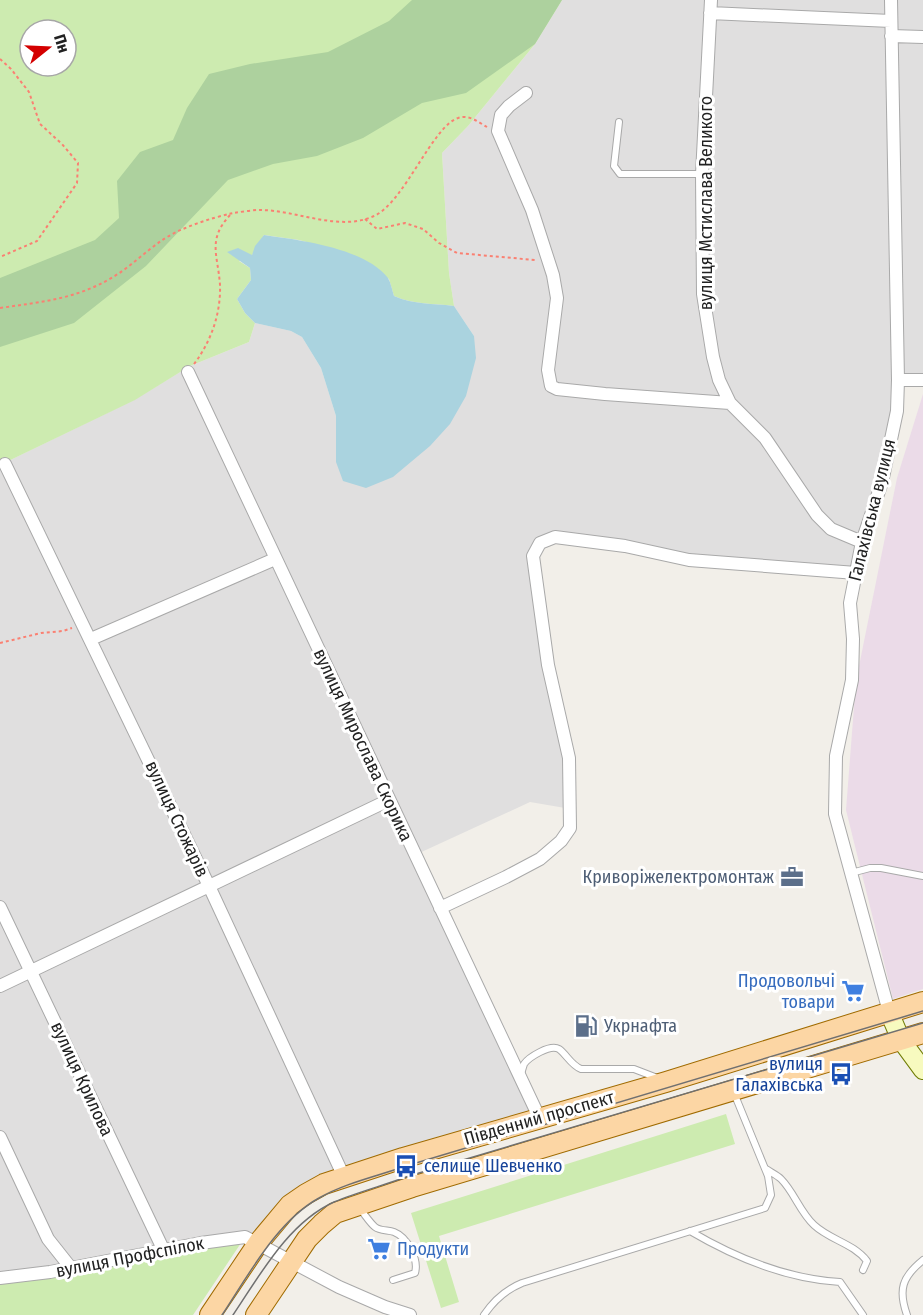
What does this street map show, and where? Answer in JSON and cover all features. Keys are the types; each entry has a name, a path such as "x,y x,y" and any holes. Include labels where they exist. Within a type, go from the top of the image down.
{"main road":[{"name":"Південний проспект","path":"210,1315 259,1242 290,1205 324,1184 539,1117 666,1082 923,1002"},
{"path":"889,1012 901,1040 923,1070"},
{"name":"Південний проспект","path":"255,1315 307,1239 335,1213 923,1033"}],"street":[{"name":"Галахівська вулиця","path":"889,1012 835,814 836,756 852,680 853,639 850,603 862,542 882,482 897,411 891,0"},
{"path":"710,6 891,21"},
{"name":"вулиця Мстислава Великого","path":"710,6 702,174 703,294 719,380 730,403 765,438 817,515 831,529 862,542"},
{"path":"891,36 923,37"},
{"path":"526,93 501,115 498,131 532,210 550,261 557,297 548,370 551,386 557,389 605,394 730,403"},
{"name":"вулиця Мирослава Скорика","path":"188,372 539,1117"},
{"path":"898,380 923,380"},
{"name":"вулиця Стожарів","path":"5,464 209,886 344,1177"},
{"path":"440,908 540,859 561,841 570,828 568,758 548,665 533,556 540,543 555,537 625,546 689,560 856,573"},
{"path":"91,639 275,559"},
{"path":"0,986 388,800"},
{"name":"вулиця Крилова","path":"0,907 164,1251"},
{"path":"0,1137 48,1239 71,1268"},
{"name":"вулиця Профспілок","path":"0,1278 71,1268 201,1243 245,1237 259,1242"},
{"path":"259,1242 290,1262 366,1299 410,1315"}],"lane":[{"path":"619,122 614,166 620,174 702,174"},
{"path":"850,873 881,868 923,876"},
{"path":"520,1077 527,1061 554,1047 580,1069 634,1069 666,1082"},
{"path":"484,1315 497,1298 508,1289 522,1283 765,1208 771,1195 765,1168 733,1090"},
{"path":"765,1168 781,1178 813,1224 832,1238 850,1245 862,1254 867,1261 863,1270"},
{"path":"357,1205 376,1228 394,1232 402,1237 409,1246 416,1268 415,1273 393,1280"},
{"path":"690,1231 725,1251 773,1269 801,1277 840,1282 863,1315"},
{"path":"907,1315 901,1293 904,1282 923,1260"}],"path":[{"path":"0,59 29,92 40,124 78,163 77,183 37,241 0,257"},
{"path":"0,308 77,295 114,276 163,239 201,222 232,213 260,210 344,222 365,219 379,214 391,201 445,127 458,118 471,117 498,131"},
{"path":"188,372 204,350 217,317 220,287 215,247 218,228 232,213"},
{"path":"365,219 376,229 405,223 423,229 439,243 457,253 550,261"},
{"path":"0,644 41,633 63,631 83,624"}],"shaded area":[{"path":"562,0 923,0 923,380 898,381 897,411 856,573 689,560 555,537 533,556 561,721 571,809 530,802 415,855 539,1117 324,1184 259,1242 245,1237 0,1278 0,465 134,400 190,366 249,342 255,323 291,331 302,337 321,368 336,416 337,435 474,336 454,306 449,273 442,153 468,126 535,44"},
{"path":"923,394 923,989 893,999 846,810 856,681 897,478"}],"green space":[{"path":"0,0 562,0 535,44 468,126 442,153 449,273 454,306 416,302 394,296 389,279 350,254 299,240 264,235 252,255 239,261 250,268 251,280 237,299 245,313 255,323 249,342 190,366 135,400 0,465"},
{"path":"412,0 562,0 535,44 466,93 422,103 363,138 317,156 273,164 228,180 146,266 74,323 0,347 0,278 95,240 119,218 117,181 140,152 173,140 187,108 209,74 250,64 328,52 389,21"},
{"path":"726,1114 735,1144 439,1236 459,1302 441,1308 411,1213"},
{"path":"245,1237 193,1315 0,1315 0,1278"}],"water":[{"path":"264,235 330,247 364,259 388,278 394,296 416,302 454,306 474,336 476,358 466,396 450,424 430,446 393,477 366,488 343,481 336,462 336,416 321,368 302,337 291,331 255,323 245,313 237,299 251,280 250,268 227,252 238,248 252,255 255,246"}],"tram line":[{"path":"222,1315 264,1250 290,1220 319,1198 340,1188 406,1166 923,1011"},
{"path":"233,1315 276,1251 289,1236 318,1211 334,1202 409,1176 923,1023"}],"place":[{"name":"Криворіжелектромонтаж","path":"792,877"},
{"name":"Продовольчі товари","path":"853,991"},
{"name":"Укрнафта","path":"586,1026"},
{"name":"вулиця Галахівська","path":"841,1074"},
{"name":"селище Шевченко","path":"406,1166"},
{"name":"Продукти","path":"379,1249"}]}
